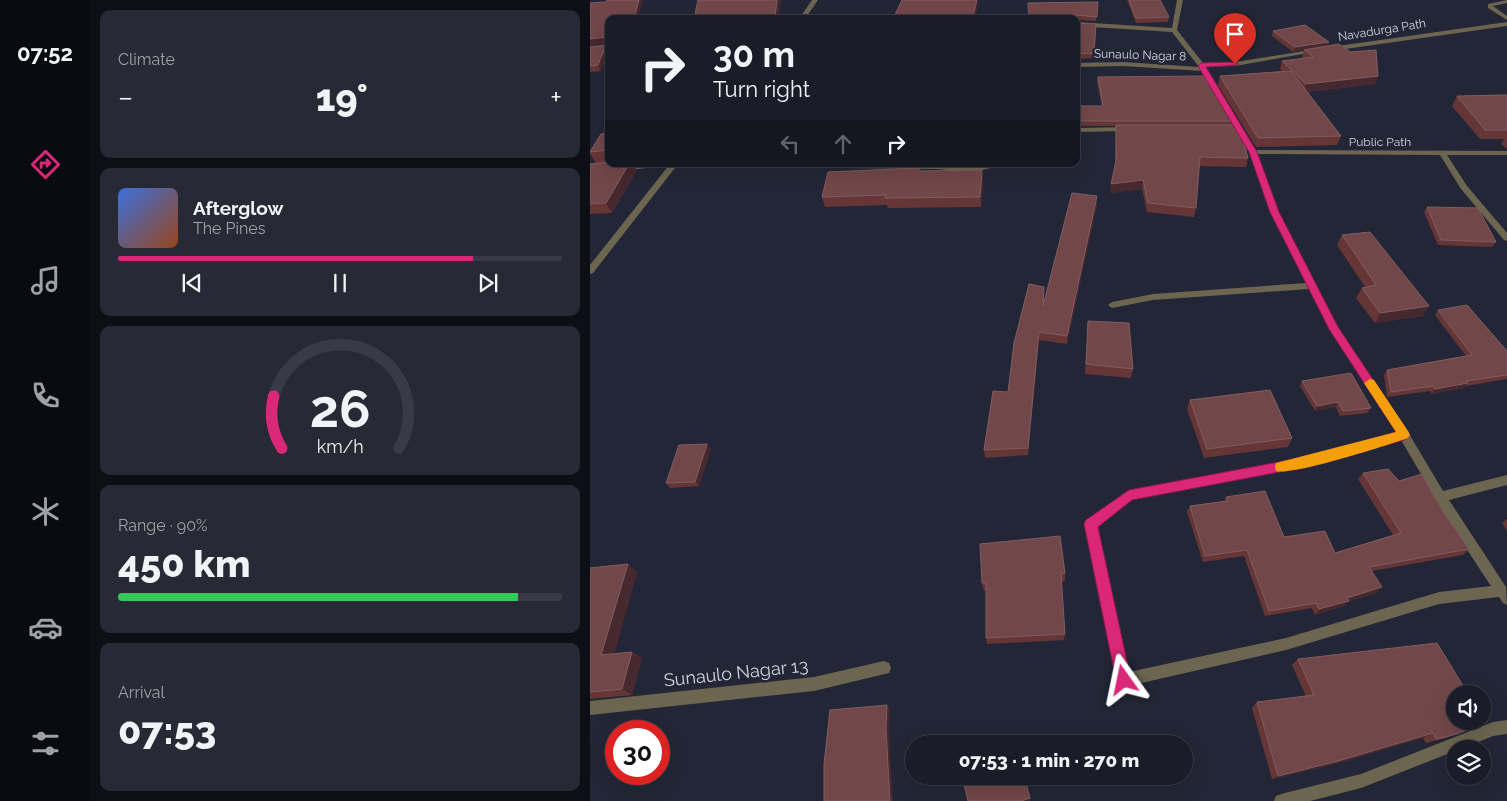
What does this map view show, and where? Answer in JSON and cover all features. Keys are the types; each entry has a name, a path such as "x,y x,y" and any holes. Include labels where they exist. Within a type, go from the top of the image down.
{"street":[{"path":"805,15 815,0"},
{"path":"1180,0 1174,30 1202,67 1234,130 1253,152 1274,212 1334,329 1404,435 1458,526 1504,595"},
{"path":"1507,1 1490,4 1491,8 1507,18"},
{"path":"1080,24 1174,30"},
{"name":"Navadurga Path","path":"1202,67 1235,64 1507,24"},
{"path":"590,48 605,47"},
{"name":"Sunaulo Nagar 8","path":"1080,65 1123,64 1202,67"},
{"path":"1080,130 1134,129"},
{"name":"Public Path","path":"1253,152 1507,153"},
{"path":"1442,153 1464,187 1507,238"},
{"path":"613,170 638,167"},
{"path":"590,271 672,167"},
{"path":"794,167 935,167 974,170 989,167"},
{"path":"1112,305 1153,298 1311,286"},
{"path":"1404,435 1306,462 1129,496 1090,524 1124,680 1286,644 1439,598 1504,595"},
{"path":"1441,497 1507,480"},
{"name":"Sunaulo Nagar 13","path":"590,708 814,684 884,668"},
{"path":"1281,801 1361,781 1492,729 1507,727"}],"building":[{"path":"607,0 639,0 635,15 605,15 605,37 590,39 590,3 606,2"},
{"path":"698,0 777,0 775,15 695,15"},
{"path":"902,0 977,0 973,15 895,15"},
{"path":"1129,0 1160,0 1169,17 1136,18"},
{"path":"1098,2 1097,17 1080,15 1029,15 1028,3"},
{"path":"1080,23 1096,24 1094,53 1080,54"},
{"path":"1305,25 1329,42 1295,47 1273,31"},
{"path":"1339,44 1350,52 1376,50 1378,76 1306,84 1282,61 1314,57 1304,50"},
{"path":"605,45 598,65 590,66 590,47"},
{"path":"1291,71 1341,136 1258,138 1220,76"},
{"path":"1204,76 1233,121 1080,121 1080,106 1103,106 1098,77"},
{"path":"1507,95 1507,130 1485,130 1457,96"},
{"path":"1116,125 1239,125 1247,139 1243,139 1248,158 1200,157 1196,208 1148,203 1143,180 1111,184 1116,161"},
{"path":"601,134 605,134 605,150 590,152"},
{"path":"605,162 605,167 627,167 606,203 590,204 590,164"},
{"path":"919,168 919,171 982,170 980,197 885,198 886,195 822,197 828,172"},
{"path":"1072,193 1097,196 1067,336 1039,332 1028,448 984,450 993,391 1008,392 1014,343 1029,284 1044,287 1043,306"},
{"path":"1427,207 1478,208 1496,242 1441,240"},
{"path":"1370,232 1429,306 1380,313 1362,288 1376,285 1342,235"},
{"path":"1467,305 1507,351 1507,375 1466,381 1468,383 1435,389 1433,386 1391,392 1387,370 1472,355 1438,310"},
{"path":"1088,321 1129,323 1133,369 1086,364"},
{"path":"1351,373 1371,408 1343,411 1338,402 1317,406 1302,381"},
{"path":"1270,390 1292,438 1207,449 1190,400"},
{"path":"707,444 695,482 666,483 679,445"},
{"path":"1388,469 1399,481 1422,474 1440,507 1469,549 1369,567 1382,587 1347,598 1349,601 1319,609 1316,603 1269,611 1247,550 1205,556 1190,506 1228,501 1226,497 1265,491 1284,537 1325,531 1335,553 1401,533 1363,473"},
{"path":"1060,536 1065,573 1061,574 1065,634 986,638 986,583 982,583 980,544"},
{"path":"628,564 601,655 632,652 622,689 590,692 590,568"},
{"path":"1437,643 1463,685 1446,685 1446,730 1466,730 1436,739 1433,733 1338,761 1278,776 1257,702 1314,695 1298,659"},
{"path":"887,705 886,729 890,801 824,801 824,764 830,710"},
{"path":"964,785 1026,785 1030,798 1021,801 968,801"}],"slow traffic":[{"path":"1281,467 1404,435 1370,383"}],"route":[{"path":"1124,680 1090,524 1129,496 1306,462 1404,435 1334,329 1274,212 1253,152 1201,66 1235,64"}]}
